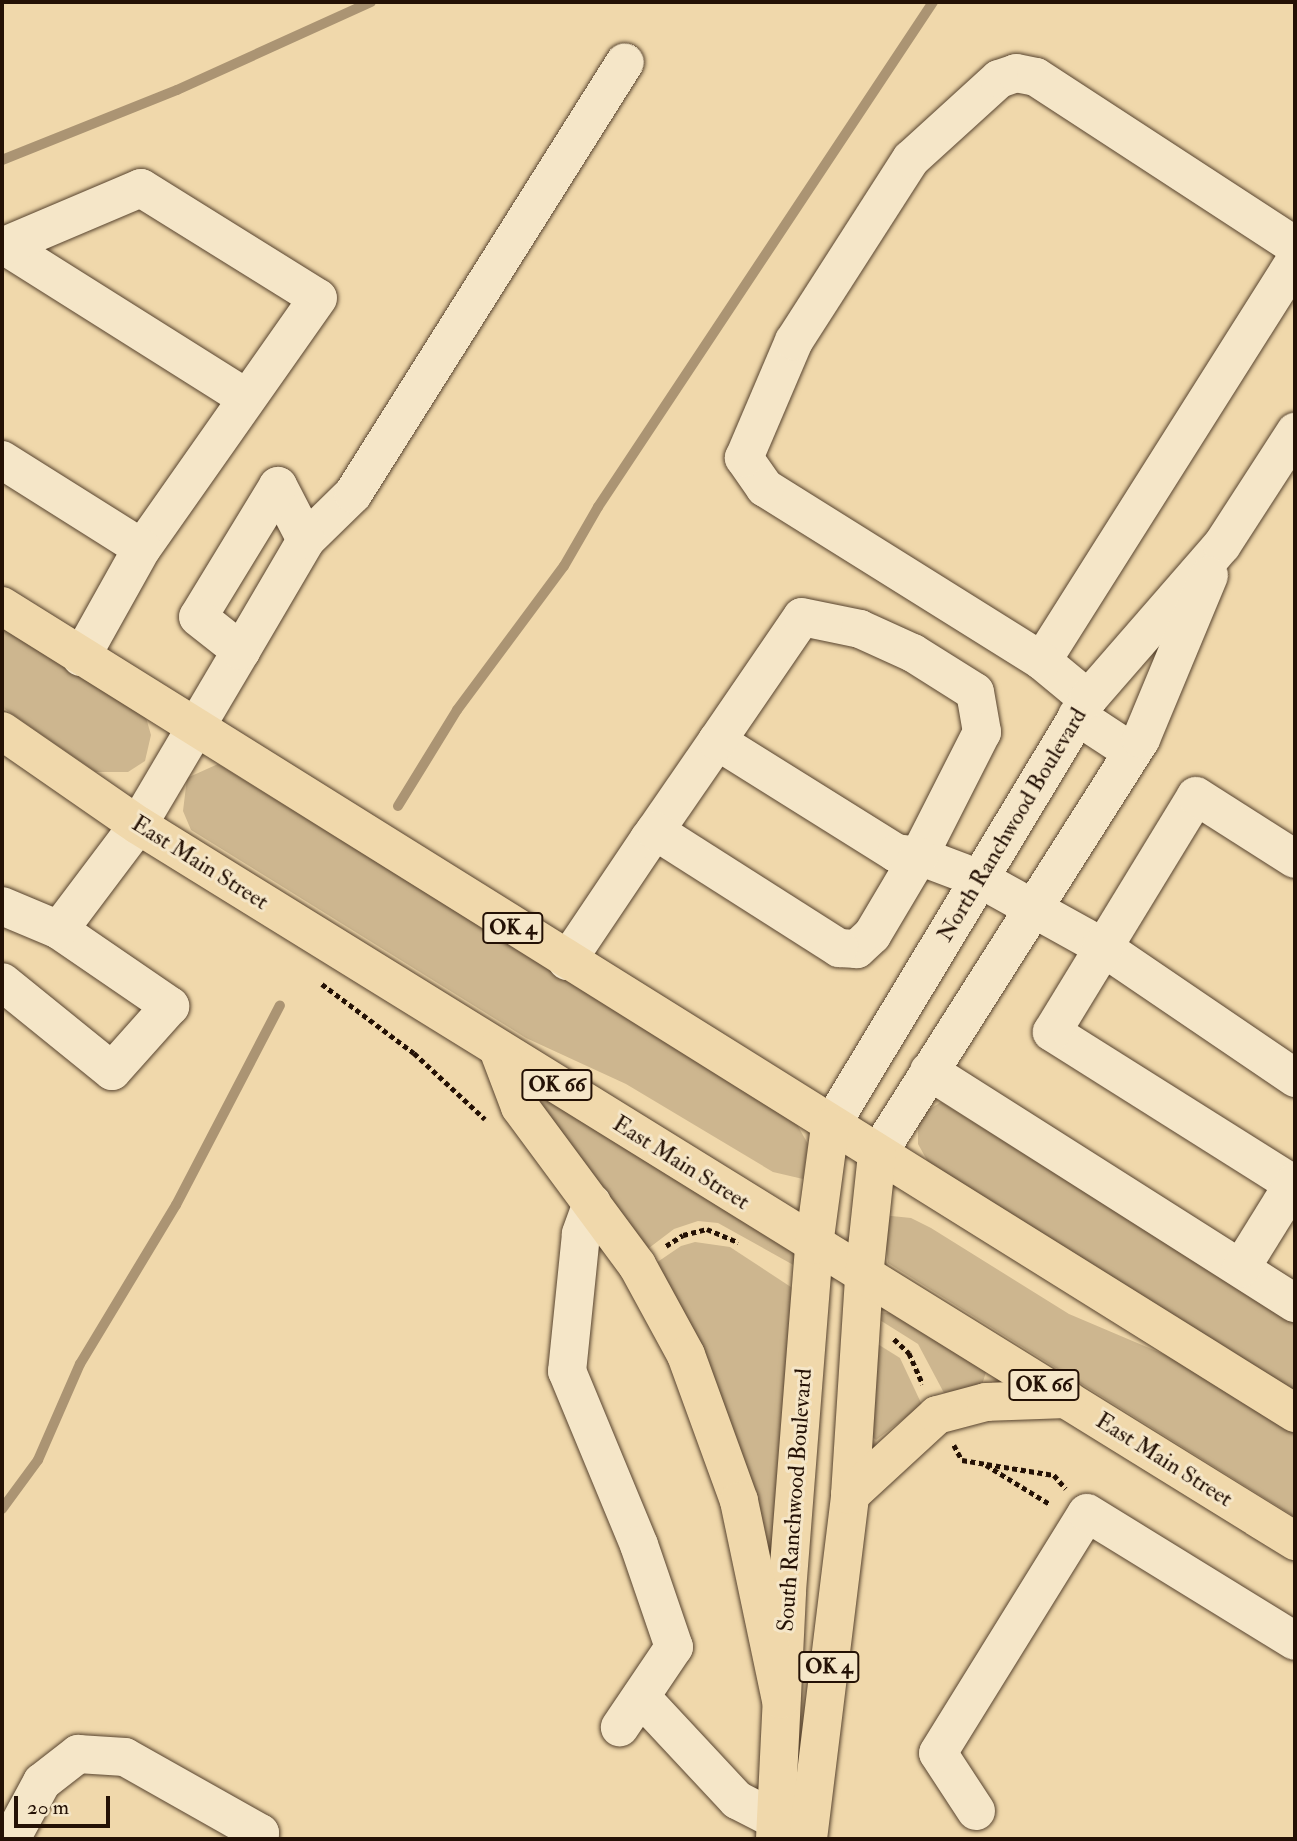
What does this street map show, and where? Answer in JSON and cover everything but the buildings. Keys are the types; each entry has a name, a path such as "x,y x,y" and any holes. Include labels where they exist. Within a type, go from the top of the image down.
{"main road":[{"name":"OK 4","path":"2,606 877,1154 864,1276"},
{"name":"East Main Street","path":"2,731 138,825 1295,1541"},
{"name":"OK 4","path":"498,1049 520,1107 638,1265 686,1355 717,1430 739,1501 781,1700"},
{"name":"South Ranchwood Boulevard","path":"786,1833 781,1700 814,1245 830,1127"},
{"path":"877,1154 1295,1413"},
{"name":"South Ranchwood Boulevard","path":"786,1833 850,1495 864,1276"},
{"path":"850,1495 937,1415 986,1402 1068,1399"}],"street":[{"path":"59,930 138,825 306,540 353,494 625,62"},
{"path":"1132,752 1083,707 1042,661 765,488 744,458 794,341 911,159 999,79 1016,73 1036,77 1295,246"},
{"path":"3,247 141,188 318,298 142,548 80,657"},
{"path":"3,247 246,398"},
{"path":"1042,661 1295,261"},
{"name":"North Ranchwood Boulevard","path":"830,1127 1083,707 1222,545 1295,432"},
{"path":"2,460 142,548"},
{"path":"241,651 198,617 278,486 306,540"},
{"name":"North Ranchwood Boulevard","path":"877,1154 1132,752 1222,545"},
{"path":"566,961 655,831 802,617 860,629 913,653 975,692 982,732 919,856 872,935 850,950 839,948 655,831"},
{"path":"717,741 896,853 919,856 980,878 1101,946 1295,1078"},
{"path":"1241,1268 1294,1183 1052,1032 1101,946 1196,796 1295,859"},
{"path":"2,906 59,930 170,1006 113,1071 2,982"},
{"path":"929,1071 1295,1303"},
{"path":"592,1203 581,1234 567,1371 674,1647 630,1712 737,1800 786,1833"},
{"path":"976,1811 938,1753 1087,1513 1295,1642"},
{"path":"11,1839 41,1782 78,1754 125,1757 260,1836"}],"path":[{"path":"982,1463 1054,1475 1087,1513 1042,1502 982,1463"}],"shaded area":[{"path":"2,625 145,714 151,735 145,761 128,772 96,772 2,707"},
{"path":"218,764 795,1121 808,1144 803,1179 773,1172 626,1084 526,1038 191,830 183,811 187,778"},
{"path":"535,1092 796,1255 797,1267 718,1223 698,1221 674,1229 645,1251 531,1099"},
{"path":"941,1102 1295,1324 1295,1392 928,1162 918,1144 918,1127 925,1112"},
{"path":"882,1215 911,1218 931,1228 1069,1314 1175,1359 1295,1434 1295,1517 888,1263"},
{"path":"695,1242 730,1247 797,1291 775,1588 656,1263 681,1246"},
{"path":"874,1312 890,1313 986,1372 982,1385 944,1393 918,1344 875,1317"},
{"path":"876,1343 900,1358 922,1405 876,1440 869,1434"}],"waterway":[{"path":"2,160 177,90 371,2"},
{"path":"398,806 457,710 564,566 598,507 933,2"},
{"path":"2,1509 38,1460 80,1364 176,1205 280,1005"}]}
